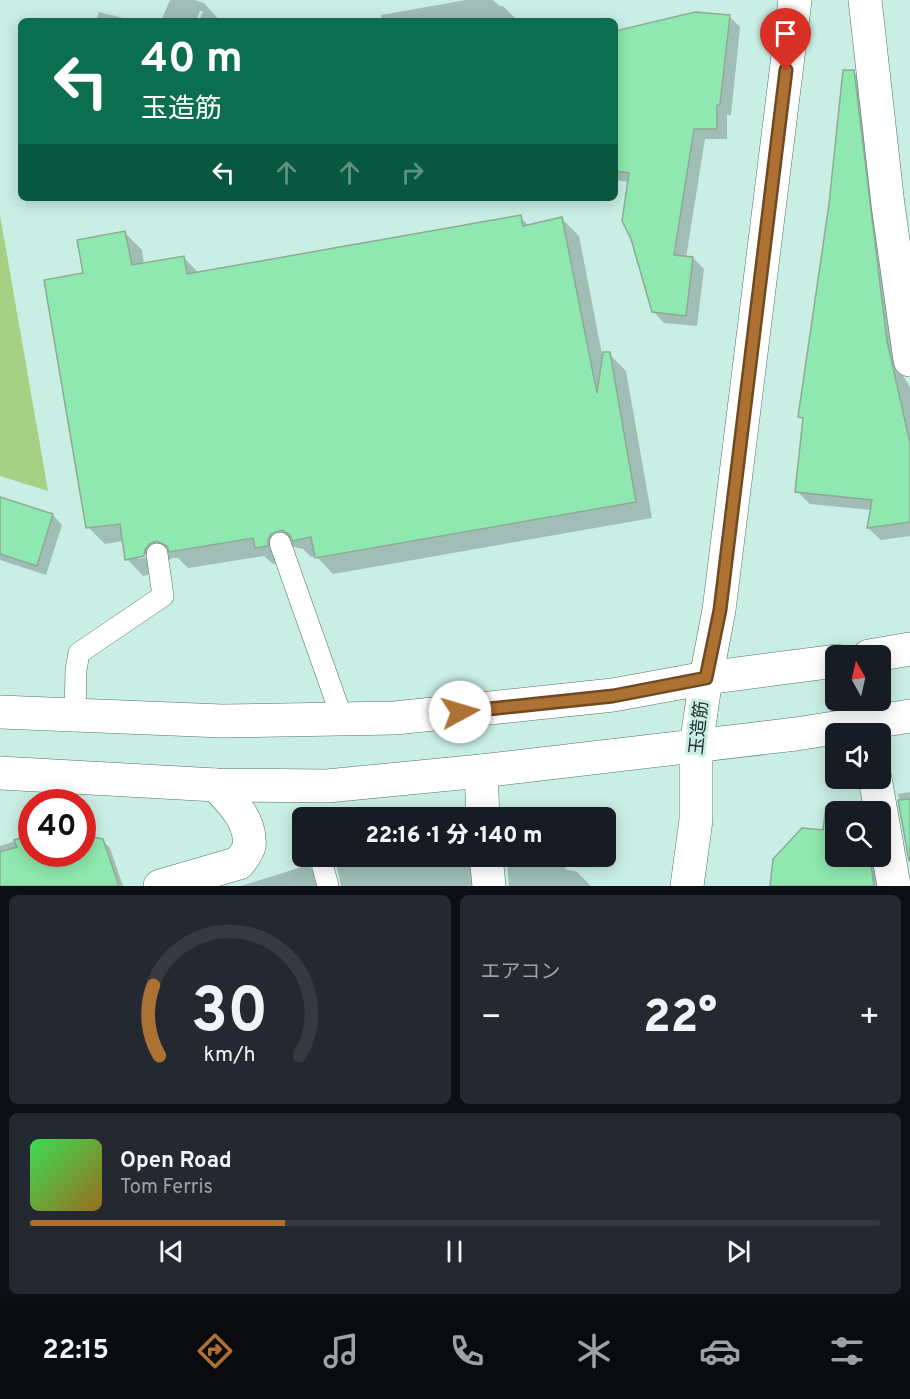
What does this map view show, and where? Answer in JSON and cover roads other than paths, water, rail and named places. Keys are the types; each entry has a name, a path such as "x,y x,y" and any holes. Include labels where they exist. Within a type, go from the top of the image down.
{"street":[{"name":"玉造筋","path":"687,886 696,820 696,746 706,678 720,610 795,0"},
{"path":"866,0 888,205 910,360"},
{"path":"891,653 910,650"},
{"path":"0,712 222,721 395,718 613,696 706,678 825,662"},
{"path":"884,723 910,716"},
{"path":"0,774 216,784 327,786 481,771 825,731"},
{"path":"481,771 483,807"},
{"path":"160,886 239,863 249,847 247,830 240,812 216,784"},
{"path":"877,789 894,886"},
{"path":"487,867 489,886"}],"lane":[{"path":"280,543 342,718"},
{"path":"75,715 76,670 79,653 163,597 157,554"},
{"path":"323,867 328,886"}]}
